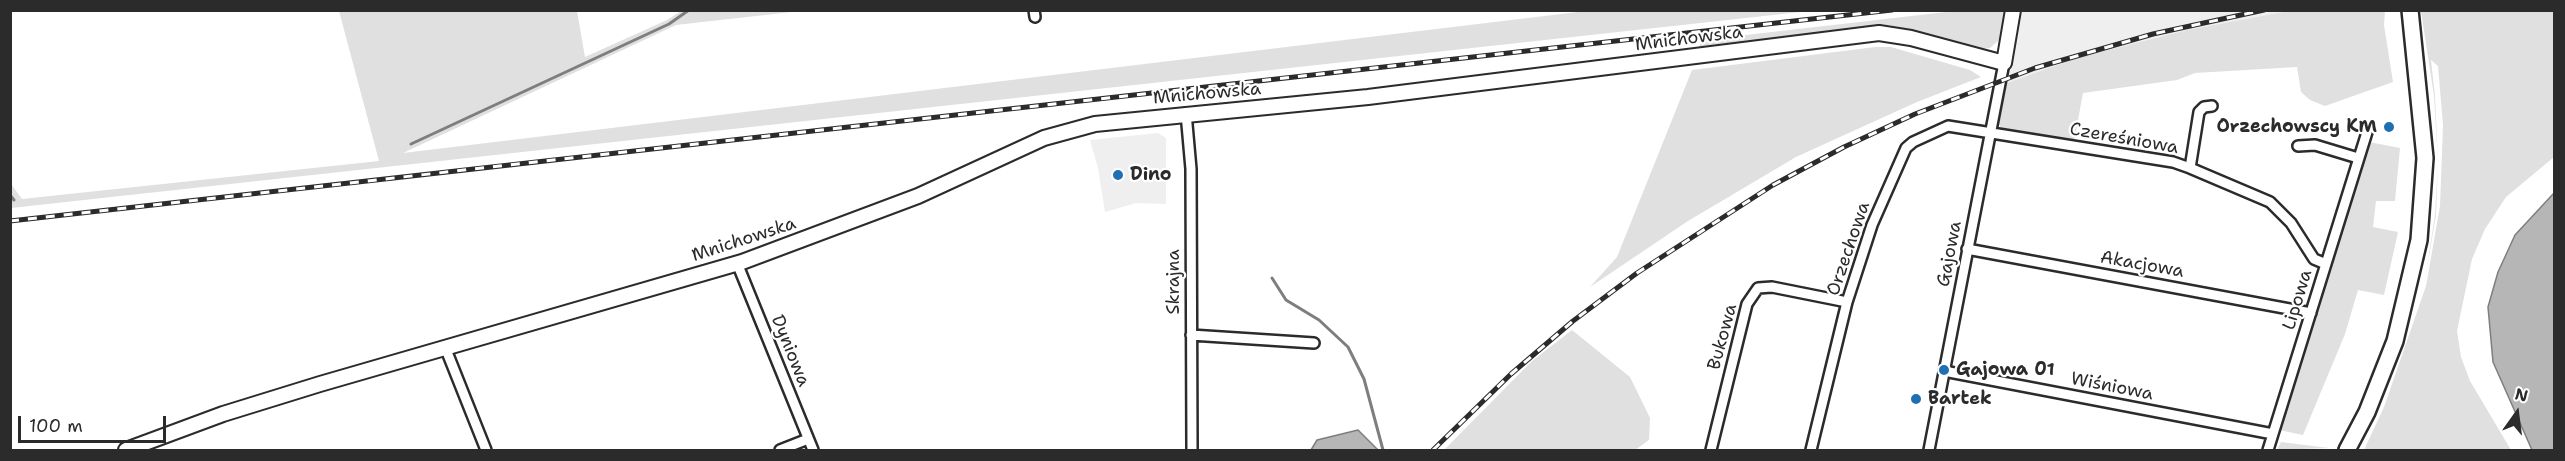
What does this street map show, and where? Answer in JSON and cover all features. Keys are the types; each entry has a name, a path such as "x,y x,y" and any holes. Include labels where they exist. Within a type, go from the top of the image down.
{"main road":[{"path":"2347,450 2367,412 2395,341 2408,297 2419,240 2425,158 2410,10"}],"street":[{"path":"2004,63 2013,10"},
{"name":"Mnichowska","path":"126,450 223,414 737,263 918,196 1044,138 1095,124 1186,113 1368,97 1879,33 1911,38 2004,63"},
{"name":"Gajowa","path":"1929,450 2004,63"},
{"path":"2190,168 2199,112 2204,107 2212,106"},
{"name":"Skrajna","path":"1186,113 1191,169 1192,450"},
{"name":"Orzechowa","path":"1810,450 1862,249 1906,148 1913,142 1948,126 1989,134"},
{"name":"Lipowa","path":"2268,450 2368,129"},
{"name":"Czereśniowa","path":"1989,134 2163,161 2190,168 2270,202 2291,223 2314,259 2326,264"},
{"path":"2298,146 2315,145 2358,159"},
{"name":"Akacjowa","path":"1967,249 2311,313"},
{"name":"Dyniowa","path":"737,263 813,450"},
{"name":"Bukowa","path":"1711,450 1748,304 1758,288 1772,286 1847,302"},
{"path":"1191,335 1314,343"},
{"path":"445,347 486,450"},
{"name":"Wiśniowa","path":"1944,371 2273,434"},
{"path":"780,450 808,439"}],"shaded area":[{"path":"339,11 577,11 585,57 667,20 681,11 801,11 676,25 403,153 1586,11 1810,11 11,208 11,184 22,199 379,161"},
{"path":"1955,11 2005,11 1999,40 1990,48 1981,49 1909,31 1698,50 1702,40"},
{"path":"2021,11 2288,11 2187,30 2077,58 2007,83"},
{"path":"2288,11 2385,11 2384,25 2393,82 2325,106 2310,100 2301,92 2297,67 2195,73 2177,80 2083,93 2074,142 2002,130 1999,124 2007,83 2077,58 2187,30"},
{"path":"2421,11 2554,11 2554,157 2506,197 2485,229 2472,259 2457,331 2461,357 2470,381 2511,450 2364,450 2384,407 2426,286 2440,206 2443,125 2438,66 2431,60 2435,96 2438,163 2434,96"},
{"path":"1875,47 1891,47 1970,70 1981,77 1917,102 1796,157 1688,221 1590,287 1617,257 1692,70"},
{"path":"1158,133 1166,138 1166,204 1136,203 1105,212 1098,168 1090,140"},
{"path":"2369,142 2400,148 2395,201 2376,201 2373,227 2398,232 2384,295 2358,290 2345,334 2303,435 2279,430"},
{"path":"2438,163 2436,215 2424,286 2435,215"},
{"path":"2554,193 2554,450 2532,450 2493,362 2488,307 2498,272 2515,235"},
{"path":"1572,330 1630,377 1650,418 1649,440 1635,450 1444,450 1532,361"},
{"path":"1358,430 1378,450 1311,450 1317,440"},
{"path":"2281,442 2329,448 2277,450"}],"waterway":[{"path":"411,144 669,24 689,10"},
{"path":"10,195 14,200"},
{"path":"1272,278 1286,300 1319,320 1348,347 1364,379 1383,450"}],"railway":[{"path":"10,221 1892,10"},
{"path":"1433,450 1511,374 1573,321 1637,273 1773,185 1844,147 1915,114 2035,68 2153,34 2264,10"}],"place":[{"name":"Orzechowscy KM","path":"2389,127"},
{"name":"Dino","path":"1118,175"},
{"name":"Gajowa 01","path":"1944,370"},
{"name":"Bartek","path":"1916,399"}]}
